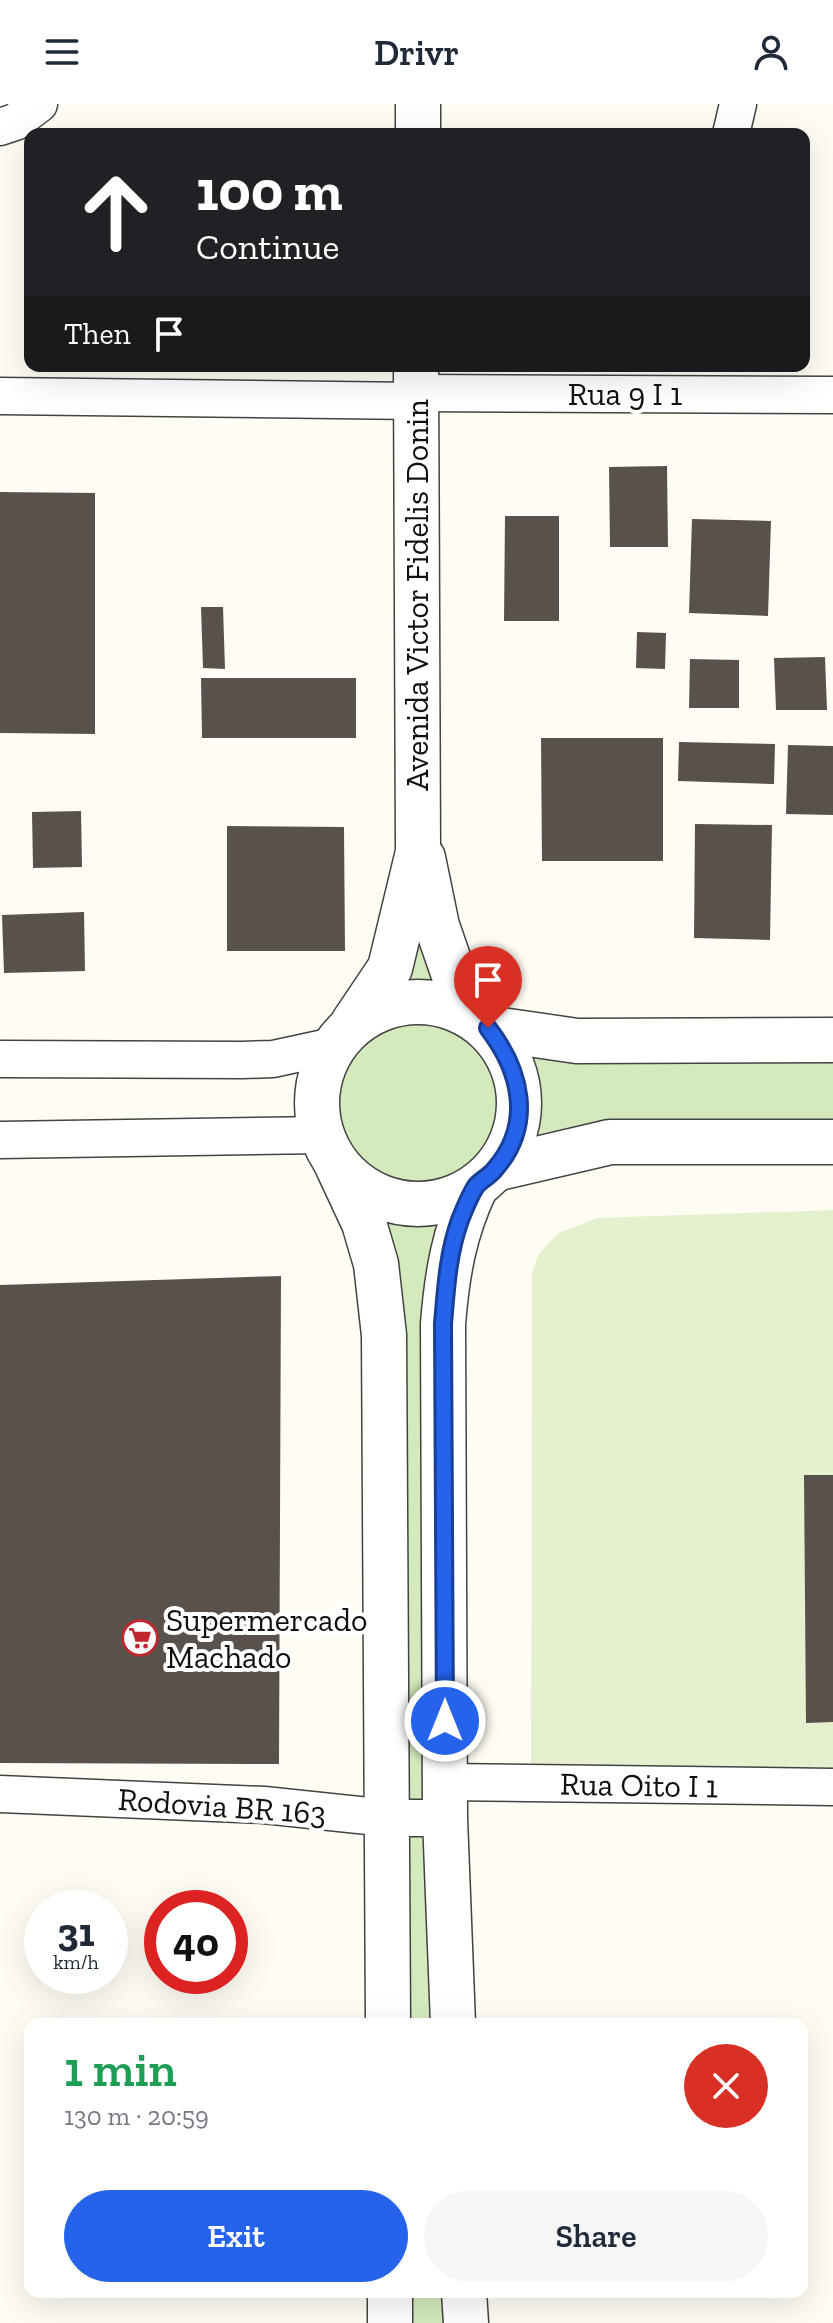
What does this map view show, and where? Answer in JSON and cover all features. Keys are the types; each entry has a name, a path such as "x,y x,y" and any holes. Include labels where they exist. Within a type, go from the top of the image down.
{"street":[{"path":"0,127 15,122 39,104"},
{"path":"418,104 418,128"},
{"path":"732,128 738,104"},
{"name":"Rua 9 I 1","path":"0,396 697,380 833,395"},
{"name":"Avenida Victor Fidelis Donin","path":"343,1035 390,968 418,852 416,386"},
{"name":"Avenida Victor Fidelis Donin","path":"418,825 437,926 477,1021"},
{"path":"0,1059 273,1059 343,1035 374,1011 408,1002 444,1004 477,1021 577,1041 833,1040"},
{"path":"453,2018 445,1800 443,1324 447,1268 460,1219 514,1135 519,1097 515,1072 504,1049 477,1021"},
{"path":"343,1035 320,1074 316,1105 329,1149 364,1223 376,1264 381,1297 388,2018"},
{"path":"0,1140 329,1149"},
{"path":"329,1149 354,1182 376,1196 401,1203 440,1201 486,1178 610,1142 833,1142"},
{"name":"Rua Oito I 1","path":"445,1800 833,1787"},
{"name":"Rodovia BR 163","path":"0,1794 264,1805 387,1818 445,1800"},
{"path":"390,2298 390,2323"},
{"path":"464,2298 466,2323"}],"green space":[{"path":"419,889 451,998 417,992 383,998"},
{"path":"397,1018 454,1025 473,1039 491,1064 505,1108 493,1141 450,1184 401,1186 376,1176 360,1163 339,1129 335,1089 341,1069 357,1046"},
{"path":"833,1045 833,1131 519,1153 524,1089 512,1052"},
{"path":"361,1201 408,1214 430,1214 455,1207 436,1810 396,1810"},
{"path":"833,1210 833,1770 531,1768 532,1274 538,1255 557,1234 597,1218"},
{"path":"395,1829 435,1830 445,2018 397,2018"},
{"path":"399,2298 456,2298 457,2323 399,2323"}],"building":[{"path":"667,466 668,547 610,547 609,467"},
{"path":"0,492 95,493 95,734 0,733"},
{"path":"505,516 559,516 559,621 504,621"},
{"path":"692,519 771,521 768,616 689,613"},
{"path":"201,607 223,607 225,669 203,668"},
{"path":"637,632 666,633 665,669 636,668"},
{"path":"825,657 827,710 776,710 774,658"},
{"path":"690,659 739,660 739,708 689,708"},
{"path":"201,678 356,678 356,738 202,738"},
{"path":"541,738 663,738 663,861 542,861"},
{"path":"679,742 775,744 774,784 678,781"},
{"path":"788,745 833,746 833,815 786,814"},
{"path":"81,811 82,867 33,868 32,812"},
{"path":"695,824 772,825 770,940 694,938"},
{"path":"227,826 344,827 345,951 227,951"},
{"path":"84,912 85,971 4,973 2,915"},
{"name":"Supermercado Machado","path":"281,1276 279,1764 0,1763 0,1285"},
{"path":"804,1475 833,1475 833,1722 806,1723"}],"place":[{"name":"Supermercado Machado","path":"140,1638"}],"route":[{"path":"445,1721 443,1324 447,1268 460,1219 476,1186 495,1169 509,1148 518,1123 519,1097 515,1072 504,1049 488,1028"}]}
